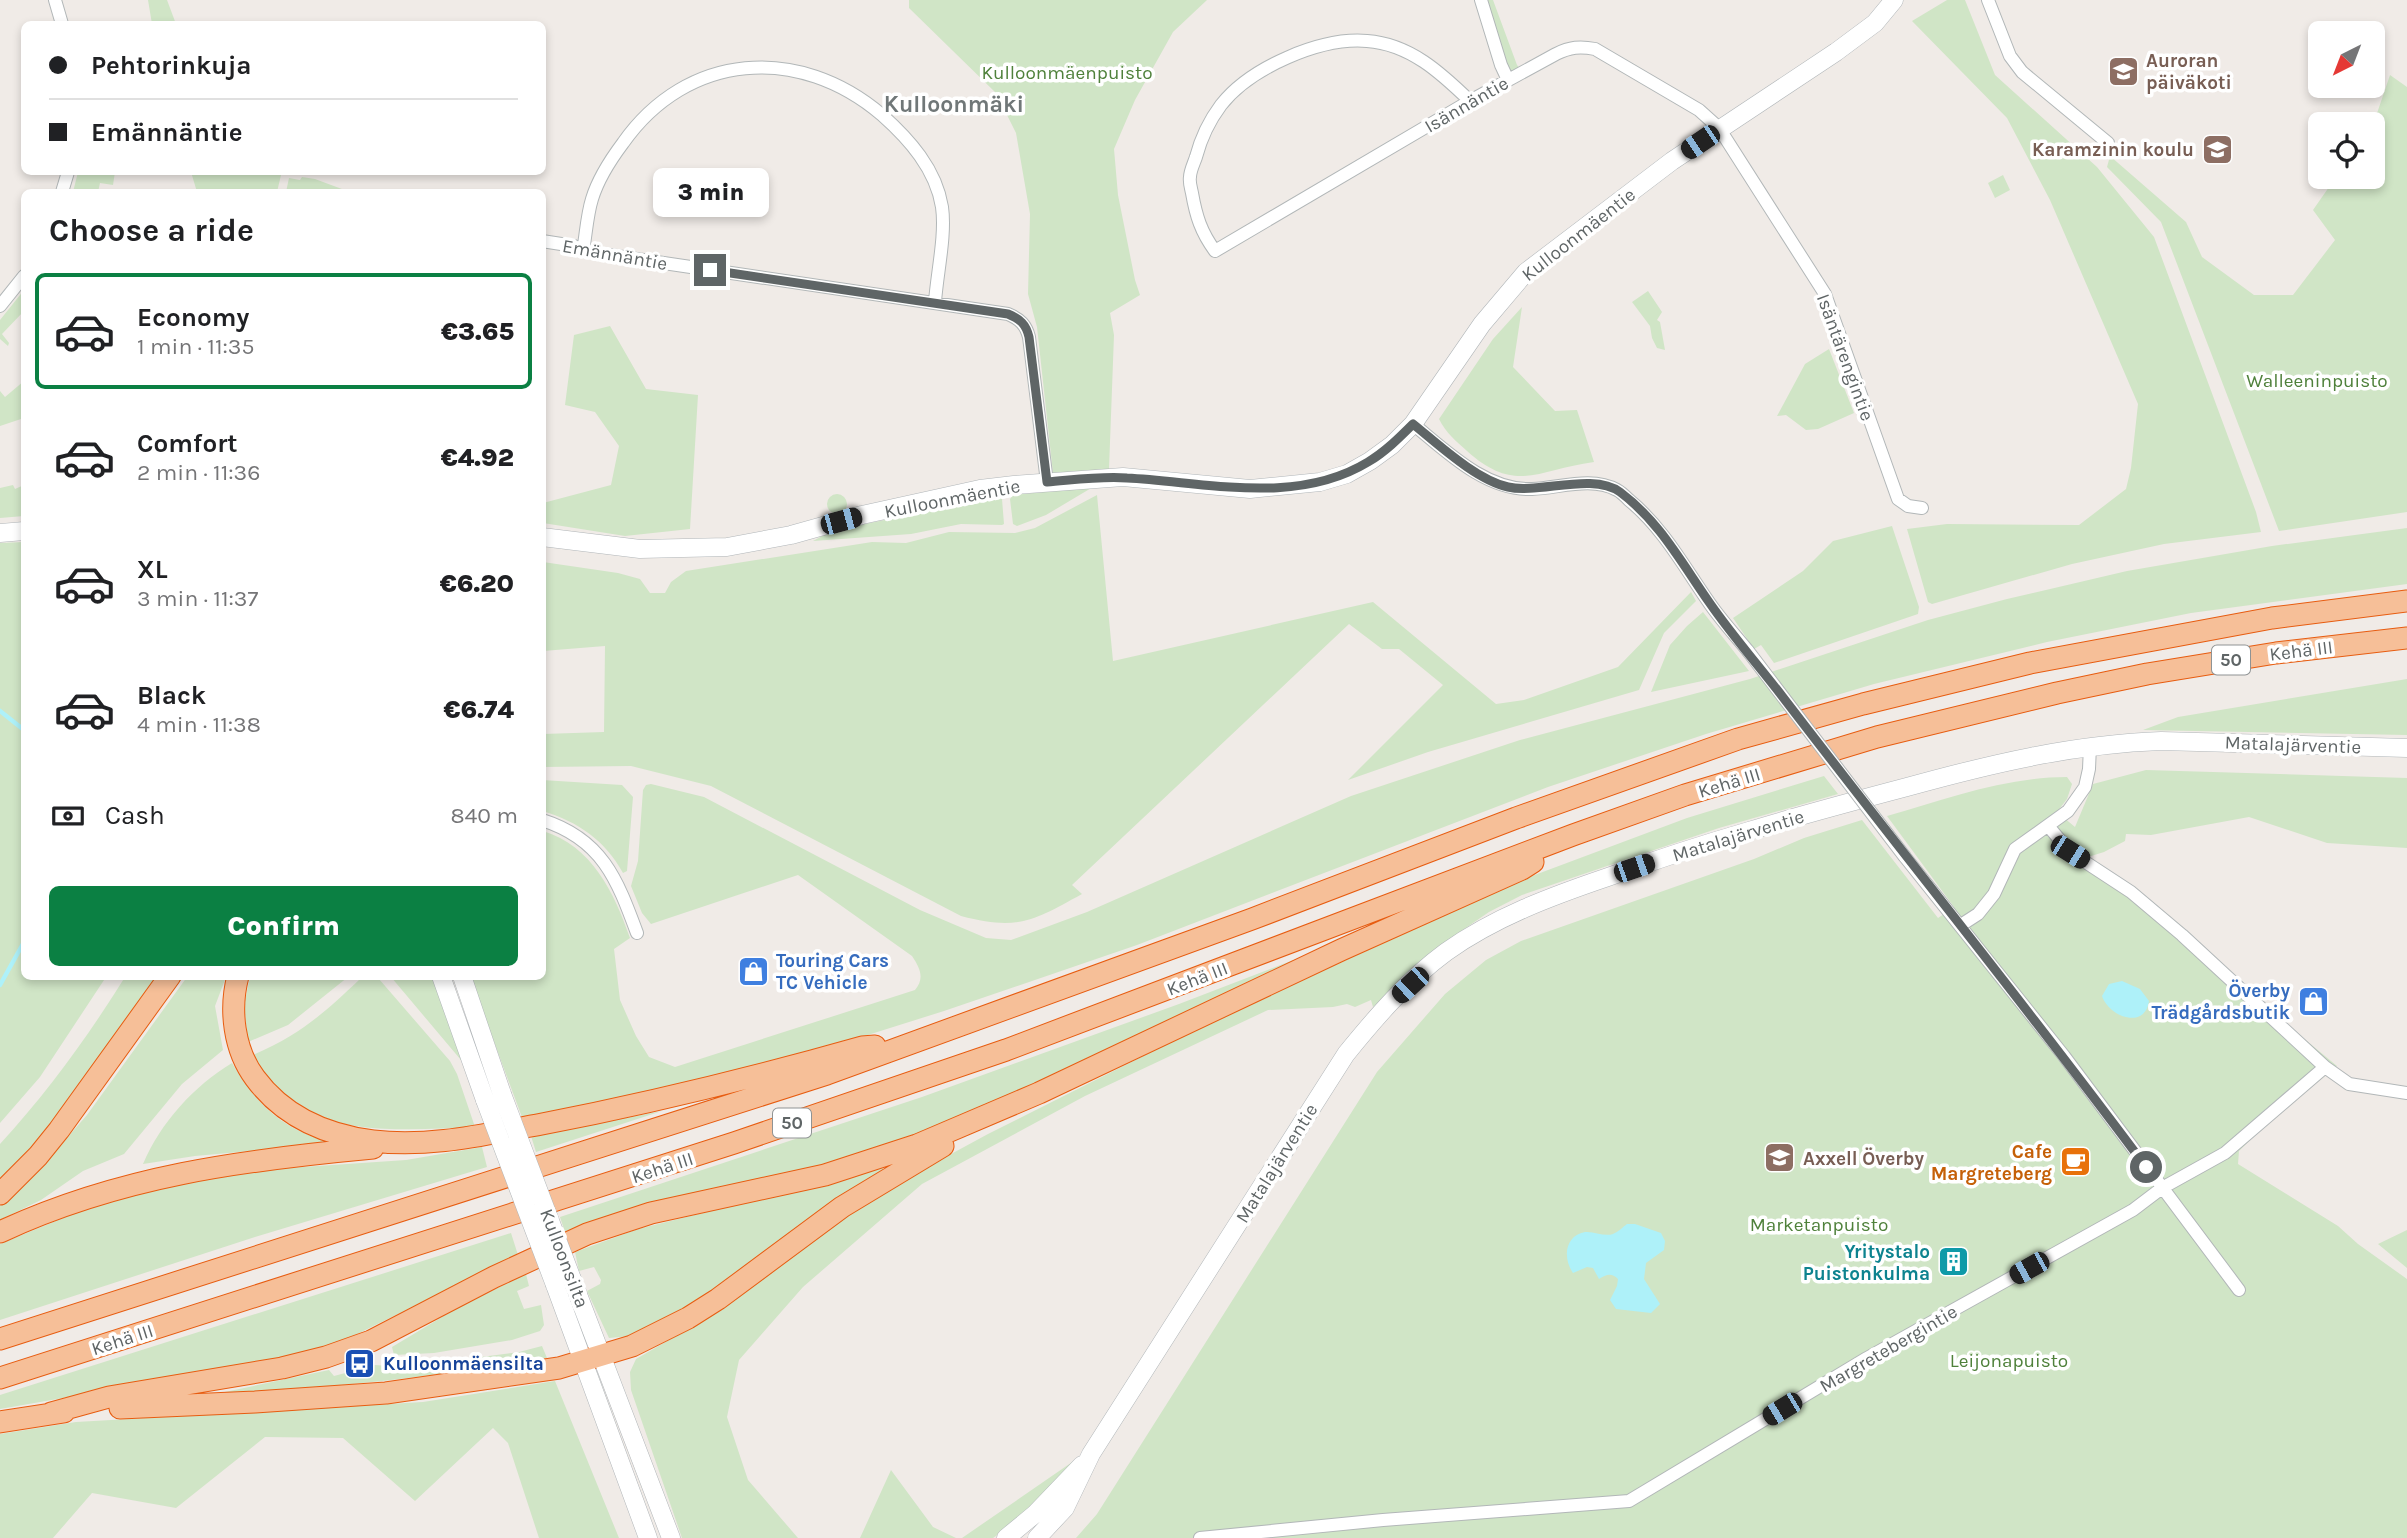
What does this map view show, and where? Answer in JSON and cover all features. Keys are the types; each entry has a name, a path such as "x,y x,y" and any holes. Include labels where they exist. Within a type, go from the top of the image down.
{"highway":[{"name":"Kehä III","path":"0,1339 708,1114 912,1044 1242,923 1516,818 1738,739 1863,704 2030,663 2272,618 2407,601"},
{"name":"Kehä III","path":"0,1378 696,1156 1006,1050 1685,795 1877,737 2045,696 2147,674 2276,653 2407,638"},
{"path":"0,1422 51,1413 109,1397 282,1368 326,1357 371,1341 505,1271 587,1234 651,1213 825,1175 917,1145 1039,1093 1341,950 1522,869 1573,835"},
{"path":"0,1194 60,1130 167,980"},
{"path":"237,980 234,1025 246,1066 272,1099 290,1114 318,1127 372,1141 421,1144"},
{"path":"0,1232 79,1199 192,1170 268,1158 421,1144 489,1134 629,1107 863,1047 912,1044"},
{"path":"51,1413 386,1393 460,1384 603,1356 632,1346 688,1318 734,1288 842,1207 932,1152 1039,1093"}],"main road":[{"name":"Kulloonmäentie","path":"546,537 640,549 727,547 791,535 862,515 980,489 1124,477 1250,489 1320,482 1347,474 1392,445 1413,424 1482,324 1526,272 1672,161 1846,45 1875,23 1895,0"},
{"path":"0,533 21,531"},
{"name":"Matalajärventie","path":"1038,1538 1069,1501 1091,1454 1346,1054 1379,1013 1446,952 1501,919 1530,905 1684,850 1951,775 2054,751 2161,741 2407,748"},
{"name":"Kulloonsilta","path":"442,980 648,1538"},
{"name":"Kulloonsilta","path":"463,980 502,1094 671,1538"},
{"name":"Matalajärventie","path":"1006,1538 1035,1514 1091,1454"}],"street":[{"path":"55,0 61,21"},
{"path":"1481,0 1500,65 1508,80"},
{"path":"1988,0 2010,56 2022,72 2108,143"},
{"name":"Isännäntie","path":"1470,101 1438,70 1419,57 1369,41 1311,47 1270,65 1232,93 1202,134 1189,178 1197,220 1203,234 1215,251 1470,101 1567,48 1581,46 1595,49 1699,110 1719,128"},
{"path":"583,251 592,198 613,157 634,127 660,101 693,82 728,71 774,66 809,73 868,103 915,148 933,180 942,207 934,302"},
{"name":"Isäntärengintie","path":"1719,128 1825,294 1898,499 1908,506 1922,509"},
{"name":"Emännäntie","path":"546,242 574,246 583,251 1008,314 1024,323 1029,337 1047,482"},
{"path":"0,306 21,280"},
{"path":"1413,424 1478,474 1506,486 1532,489 1592,484 1617,489 1638,507 1665,537 1708,601 1905,857 2064,1056 2239,1290"},
{"path":"1961,925 1978,914 1994,894 2015,849 2068,811 2085,787 2090,746"},
{"path":"546,821 568,829 598,854 624,896 637,933"},
{"path":"2049,827 2070,852 2131,892 2182,935 2325,1067 2349,1084 2407,1093"},
{"name":"Margretebergintie","path":"1200,1538 1383,1520 1629,1501 1867,1358 2133,1210 2162,1188 2225,1153 2325,1067"}],"green space":[{"path":"148,0 167,0 175,21 152,21"},
{"name":"Kulloonmäenpuisto","path":"909,0 1207,0 1173,32 1135,100 1114,149 1118,195 1140,295 1110,313 1114,335 1109,469 1053,473 1037,327 1028,294 1030,214 1016,133 996,93 909,8"},
{"path":"1476,0 1493,0 1517,65 1523,72 1508,80"},
{"path":"1947,0 1965,0 1995,75 2097,167 2154,237 2256,512 2261,532 2164,544 2072,564 1932,604 1928,602 1907,529 1947,524 2079,525 2126,489 2138,404 2050,200 2007,118 1912,21"},
{"name":"Walleeninpuisto","path":"2390,75 2407,87 2407,512 2279,531 2161,222 2107,167 2110,156 2186,222 2202,257 2254,295 2293,295 2335,240 2313,210 2328,189 2385,189 2385,112 2377,112 2382,98 2385,98"},
{"path":"77,175 115,175 113,185 100,183 99,189 74,189"},
{"path":"192,175 281,175 278,189 196,189"},
{"path":"2003,175 2010,190 1995,198 1988,183"},
{"path":"302,177 315,179 342,189 287,189 289,178 300,180"},
{"path":"1648,291 1662,312 1657,320 1660,322 1665,350 1657,348 1650,326 1632,302"},
{"path":"21,294 21,314 2,334 9,343 8,346 0,339 0,320"},
{"path":"1522,307 1513,367 1555,411 1577,410 1594,462 1528,476 1514,476 1484,464 1448,433 1439,419 1493,339"},
{"path":"610,326 646,389 698,395 690,529 625,536 546,523 546,502 611,485 619,446 595,412 565,405 574,335"},
{"path":"1829,349 1854,413 1818,429 1806,430 1786,415 1777,416 1805,364"},
{"path":"21,384 21,419 0,426 0,391 5,397"},
{"path":"13,485 15,489 21,486 21,516 0,518 0,488"},
{"path":"1093,487 1046,515 1017,526 1013,524 1010,499 1013,495"},
{"path":"837,494 844,497 847,504 844,511 837,514 830,511 827,504 830,497"},
{"path":"1097,495 1113,661 1373,602 1496,704 1524,700 1618,667 1691,592 1696,601 1664,633 1639,690 1428,752 1348,780 1443,685 1399,649 1382,649 1349,624 1072,885 1082,894 1037,917 1011,923 961,916 711,786 631,766 546,767 546,734 604,732 605,646 546,651 546,562 618,573 640,579 650,593 665,593 671,582 686,571 872,542 906,543 949,532 1015,533 1035,528"},
{"path":"996,497 1002,499 1002,525 961,524 911,534 813,541 831,531"},
{"path":"1892,526 1919,607 1918,614 1774,663 1761,645 1754,649 1733,618 1803,571 1833,541"},
{"path":"2407,528 2407,584 2191,613 2047,642 1874,684 1706,734 1548,787 1137,945 944,1011 763,1068 523,1120 471,980 546,980 546,832 560,838 588,859 617,904 630,938 614,949 620,1000 649,1057 675,1067 915,990 920,981 920,973 912,956 798,875 651,924 642,913 631,886 638,861 643,790 646,785 704,797 920,910 986,938 1011,940 1087,912 1351,796 1520,740 1750,679 1928,620 2007,599 2127,571 2272,546"},
{"path":"21,542 21,980 104,980 40,1077 0,1123 0,543"},
{"path":"1703,612 1749,671 1651,692 1670,645"},
{"path":"2407,679 2407,735 2143,730 2178,717"},
{"name":"Marketanpuisto","path":"2146,770 2407,778 2407,848 2327,843 2249,817 2151,835 2126,834 2125,841 2088,857 2136,888 2278,1017 2337,1066 2264,1126 2239,1151 2238,1164 2338,1226 2407,1279 2407,1538 1076,1538 1097,1514 1377,1072 1445,994 1486,960 1521,941 1754,859 1804,838 1862,820 1938,918 1954,907 1887,816 1998,785 2067,777 2072,784 2067,799 2057,812 2075,827 2093,784"},
{"path":"1824,776 1838,794 1719,828 1522,895 1489,912 1435,949 1373,1007 1371,1000 1355,1007 1347,1004 1268,1010 1085,1096 922,1184 803,1287 739,1360 727,1417 748,1480 798,1538 682,1538 631,1390 630,1372 636,1359 723,1309 844,1216 988,1134 1211,1022 1505,886 1687,818"},
{"path":"546,780 622,785 633,797 627,871 623,873 599,842 568,821 546,812"},
{"path":"1322,949 970,1114 860,1156 566,1235 560,1217 922,1097"},
{"path":"123,980 156,980 38,1144 0,1182 0,1144 67,1063"},
{"path":"185,980 225,980 215,1006 223,1050 182,1084 124,1154 83,1171 41,1200 0,1220 0,1206 37,1172 87,1115"},
{"path":"249,980 344,980 288,1025 248,1042 244,1005"},
{"path":"359,980 380,980 450,1061 475,1127 412,1129 349,1125 320,1117 293,1103 270,1083 253,1055 298,1031 323,1013"},
{"path":"394,980 434,980 466,1066"},
{"path":"232,1063 250,1090 272,1113 298,1130 329,1141 330,1144 195,1156 143,1164 159,1134 180,1106"},
{"path":"662,1111 536,1152 531,1136"},
{"path":"482,1147 487,1167 255,1237 0,1320 0,1244 114,1197 273,1169 406,1160"},
{"path":"883,1168 883,1171 687,1310 631,1336 609,1338 587,1291 600,1284 601,1280 594,1267 579,1271 575,1252 638,1229"},
{"path":"2407,1230 2407,1268 2378,1244"},
{"path":"511,1233 518,1255 339,1343 264,1363 0,1409 0,1395"},
{"path":"526,1274 529,1286 517,1291 524,1309 541,1305 544,1325 540,1331 512,1340 434,1353 394,1355 392,1347 457,1308"},
{"path":"542,1346 547,1358 465,1371 343,1385 220,1393 329,1370 334,1376 375,1365 403,1367 519,1352"},
{"path":"555,1381 619,1538 539,1538 508,1443 493,1428 415,1501 343,1438 265,1437 176,1508 92,1493 53,1538 0,1538 0,1434 76,1422 423,1402"},
{"path":"1078,1458 1019,1520 993,1538 962,1538"},
{"path":"891,1470 933,1527 956,1538 860,1538"}],"water":[{"path":"2122,981 2140,989 2149,1001 2141,1015 2134,1018 2119,1014 2112,1010 2102,996 2109,984"},
{"path":"1627,1224 1661,1233 1665,1241 1664,1250 1646,1263 1644,1279 1660,1304 1651,1313 1616,1309 1610,1300 1618,1279 1606,1275 1599,1279 1593,1268 1587,1267 1573,1273 1568,1261 1569,1243 1578,1234 1588,1232 1610,1235"}],"waterway":[{"path":"0,711 21,728"},
{"path":"0,985 21,947"}],"place":[{"name":"Auroran päiväkoti","path":"2123,71"},
{"name":"Karamzinin koulu","path":"2217,149"},
{"name":"Touring Cars TC Vehicle","path":"753,971"},
{"name":"Överby Trädgårdsbutik","path":"2313,1001"},
{"name":"Axxell Överby","path":"1780,1158"},
{"name":"Cafe Margreteberg","path":"2075,1162"},
{"name":"Yritystalo Puistonkulma","path":"1953,1262"},
{"name":"Kulloonmäensilta","path":"360,1363"}],"district":[{"name":"Kulloonmäki","path":"954,104"}],"route":[{"path":"710,270 934,302 1017,317 1024,323 1029,337 1047,482 1124,477 1250,489 1320,482 1347,474 1370,461 1392,445 1413,424 1478,474 1506,486 1532,489 1592,484 1617,489 1650,519 1665,537 1712,606 1905,857 2064,1056 2146,1167"}],"park label":[{"name":"Leijonapuisto","path":"2009,1360"}]}
